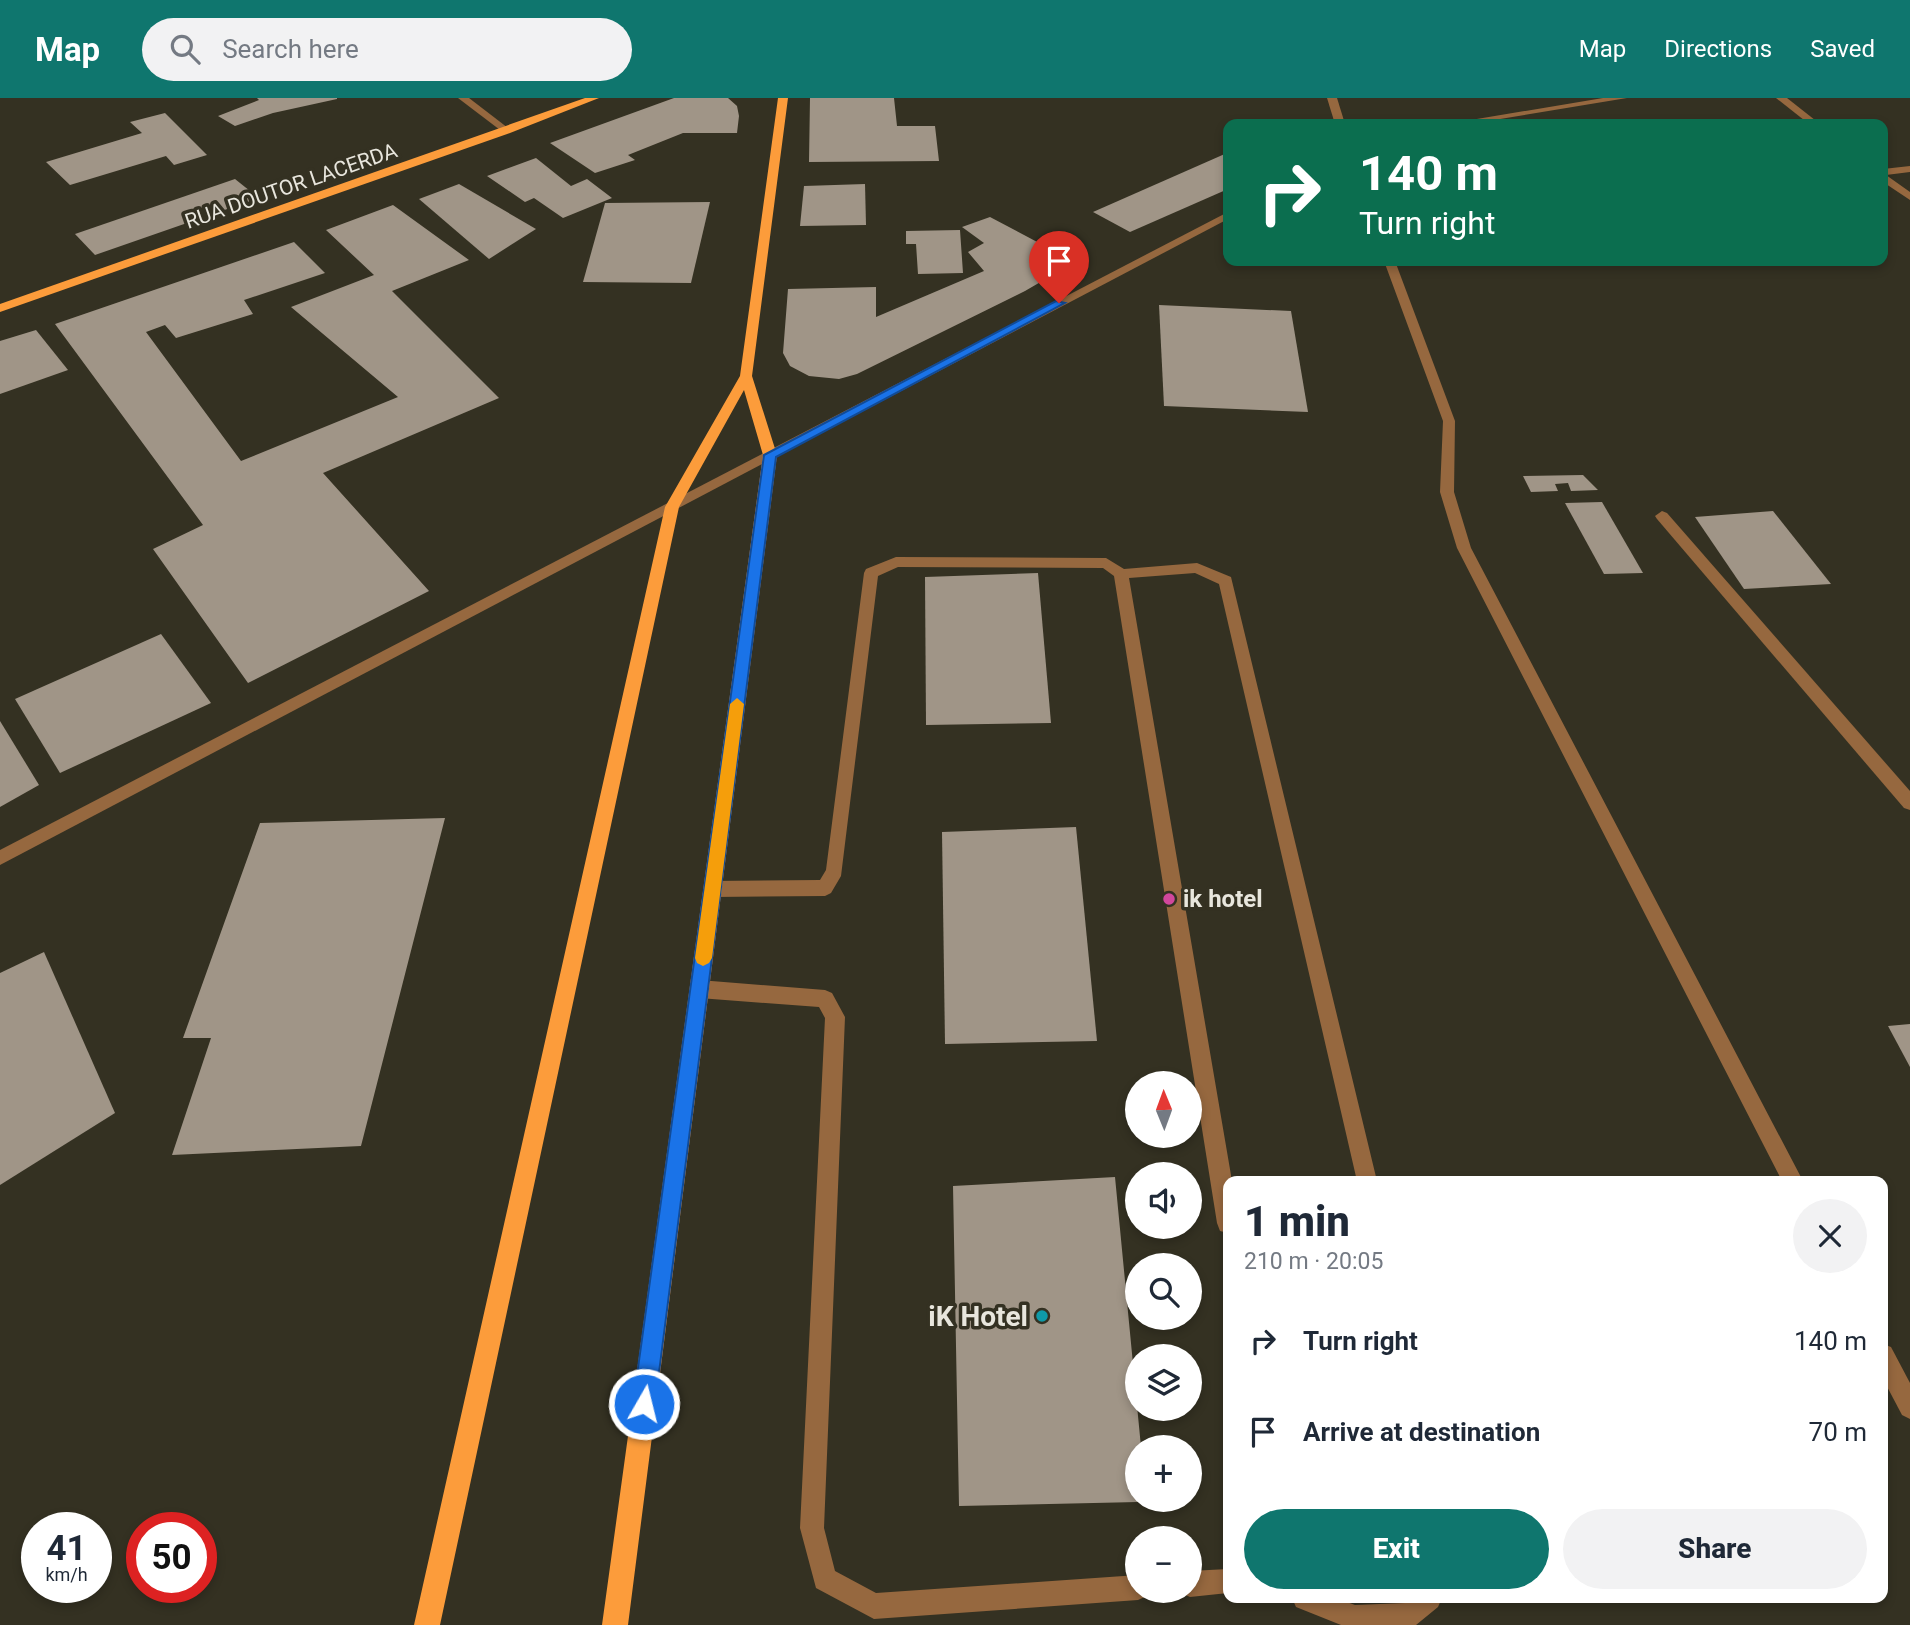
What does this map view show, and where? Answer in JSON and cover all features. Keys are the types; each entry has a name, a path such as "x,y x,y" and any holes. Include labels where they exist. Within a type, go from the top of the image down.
{"main road":[{"name":"RUA DOUTOR LACERDA","path":"0,308 507,131 594,98"},
{"path":"427,1625 672,507 746,376 781,99"},
{"path":"615,1625 770,455 746,376"}],"street":[{"path":"463,98 507,131"},
{"path":"1332,98 1338,119"},
{"path":"1485,119 1622,98"},
{"path":"1780,98 1808,119"},
{"path":"1888,173 1910,169"},
{"path":"1888,178 1910,197"},
{"path":"0,858 1223,218"},
{"path":"1391,266 1449,421 1447,492 1464,548 1790,1176"},
{"path":"1662,516 1910,803"},
{"path":"712,889 825,888 835,871 871,573 896,562 1106,563 1121,574 1197,568 1226,581 1366,1176"},
{"path":"1121,574 1223,1193"},
{"path":"699,989 825,999 835,1017 812,1528 825,1579 874,1606 1125,1588"},
{"path":"1888,1365 1910,1407"},
{"path":"1202,1583 1223,1581"},
{"path":"1318,1603 1355,1618 1410,1615 1423,1603"}],"building":[{"path":"257,98 337,99 273,113 235,126 218,116 259,100"},
{"path":"674,98 728,98 737,106 737,133 683,133 628,155 635,160 595,173 550,143"},
{"path":"810,98 894,98 897,126 935,126 939,161 809,162"},
{"path":"165,113 207,155 174,165 166,156 70,185 46,162 142,133 130,122"},
{"path":"1223,155 1223,191 1130,232 1093,212"},
{"path":"536,158 571,186 587,179 612,198 563,218 534,198 525,202 487,176"},
{"path":"235,179 259,198 95,255 75,234"},
{"path":"459,184 536,229 489,259 419,199"},
{"path":"865,184 866,225 800,226 804,186"},
{"path":"710,202 691,283 583,282 605,203"},
{"path":"393,205 469,260 392,291 499,398 323,473 429,591 248,683 153,549 203,525 55,324 294,242 325,273 244,300 253,314 176,338 165,325 146,332 241,461 398,397 291,307 374,275 326,230"},
{"path":"990,217 1075,262 1025,291 857,374 839,379 809,376 790,366 783,353 788,289 876,287 876,317 984,271 968,252 984,243 962,227"},
{"path":"960,230 963,273 918,274 916,244 906,244 906,231"},
{"path":"1159,305 1291,311 1308,412 1164,406"},
{"path":"36,330 68,370 0,394 0,341"},
{"path":"1583,475 1598,490 1571,491 1568,483 1555,484 1558,491 1531,492 1523,476"},
{"path":"1602,502 1643,573 1604,574 1565,503"},
{"path":"1773,511 1831,584 1744,589 1695,517"},
{"path":"1038,573 1051,723 926,725 925,577"},
{"path":"161,634 211,703 60,773 15,699"},
{"path":"0,721 39,785 0,807"},
{"path":"445,818 361,1146 172,1155 211,1038 183,1038 260,823"},
{"path":"1076,827 1097,1041 945,1044 942,832"},
{"path":"44,952 115,1113 0,1185 0,973"},
{"path":"1910,1024 1910,1067 1888,1026"},
{"name":"iK Hotel","path":"1115,1177 1125,1281 1125,1330 1130,1330 1131,1344 1125,1344 1125,1421 1138,1421 1140,1435 1125,1435 1125,1502 959,1506 953,1186"}],"slow traffic":[{"path":"703,958 737,704"}],"place":[{"name":"ik hotel","path":"1169,899"},
{"name":"iK Hotel","path":"1042,1316"}],"route":[{"path":"644,1404 770,455 1059,303"}]}
